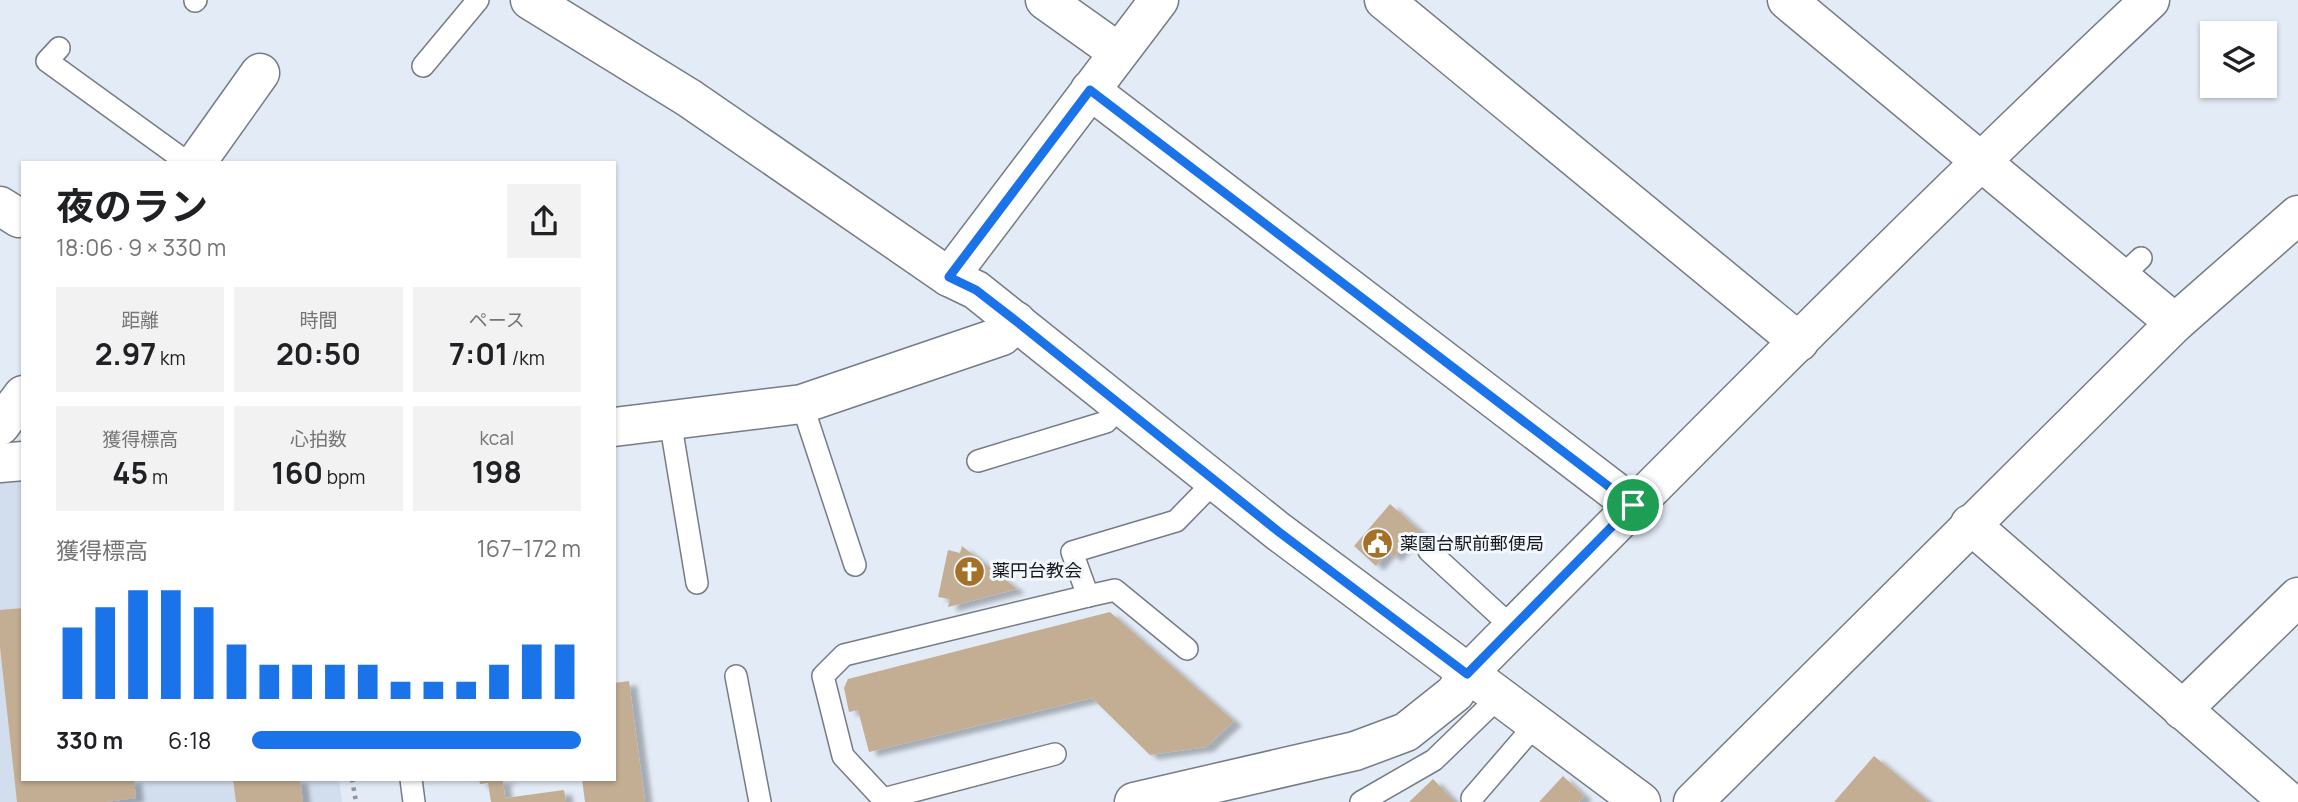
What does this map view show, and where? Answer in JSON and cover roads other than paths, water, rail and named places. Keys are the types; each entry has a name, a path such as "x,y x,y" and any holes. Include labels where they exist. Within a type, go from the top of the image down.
{"street":[{"path":"530,0 689,98 949,277 976,290 1214,481 1467,674 1641,802"},
{"path":"1045,0 1118,52"},
{"path":"949,277 1159,0"},
{"path":"1787,0 1980,160 2131,268 2175,323"},
{"path":"1134,802 1355,751 1406,732 1455,694 1467,674 1633,505 1980,160 2150,0"},
{"path":"1395,3 1799,342"},
{"path":"197,161 260,73"},
{"path":"1090,90 1633,505"},
{"path":"1693,802 2175,323 2298,215"},
{"path":"616,427 802,404 1002,336 1016,321"},
{"path":"0,426 21,398"},
{"path":"0,463 21,461"},
{"path":"1970,524 2289,802"},
{"path":"2182,710 2298,597"}],"lane":[{"path":"423,66 478,0"},
{"path":"59,48 47,61 185,161"},
{"path":"802,404 855,565"},
{"path":"978,461 1106,422 1120,405"},
{"path":"670,420 697,583"},
{"path":"1088,596 1072,552 1176,521 1214,481"},
{"path":"1429,551 1512,627"},
{"path":"1055,754 883,799 844,756 823,676 844,655 1115,590 1187,649"},
{"path":"736,677 760,802"},
{"path":"1361,802 1434,760 1499,697"},
{"path":"1472,798 1536,724"},
{"path":"411,781 414,802"}],"place":[{"name":"薬園台駅前郵便局","path":"1377,544"},
{"name":"薬円台教会","path":"969,571"}]}
